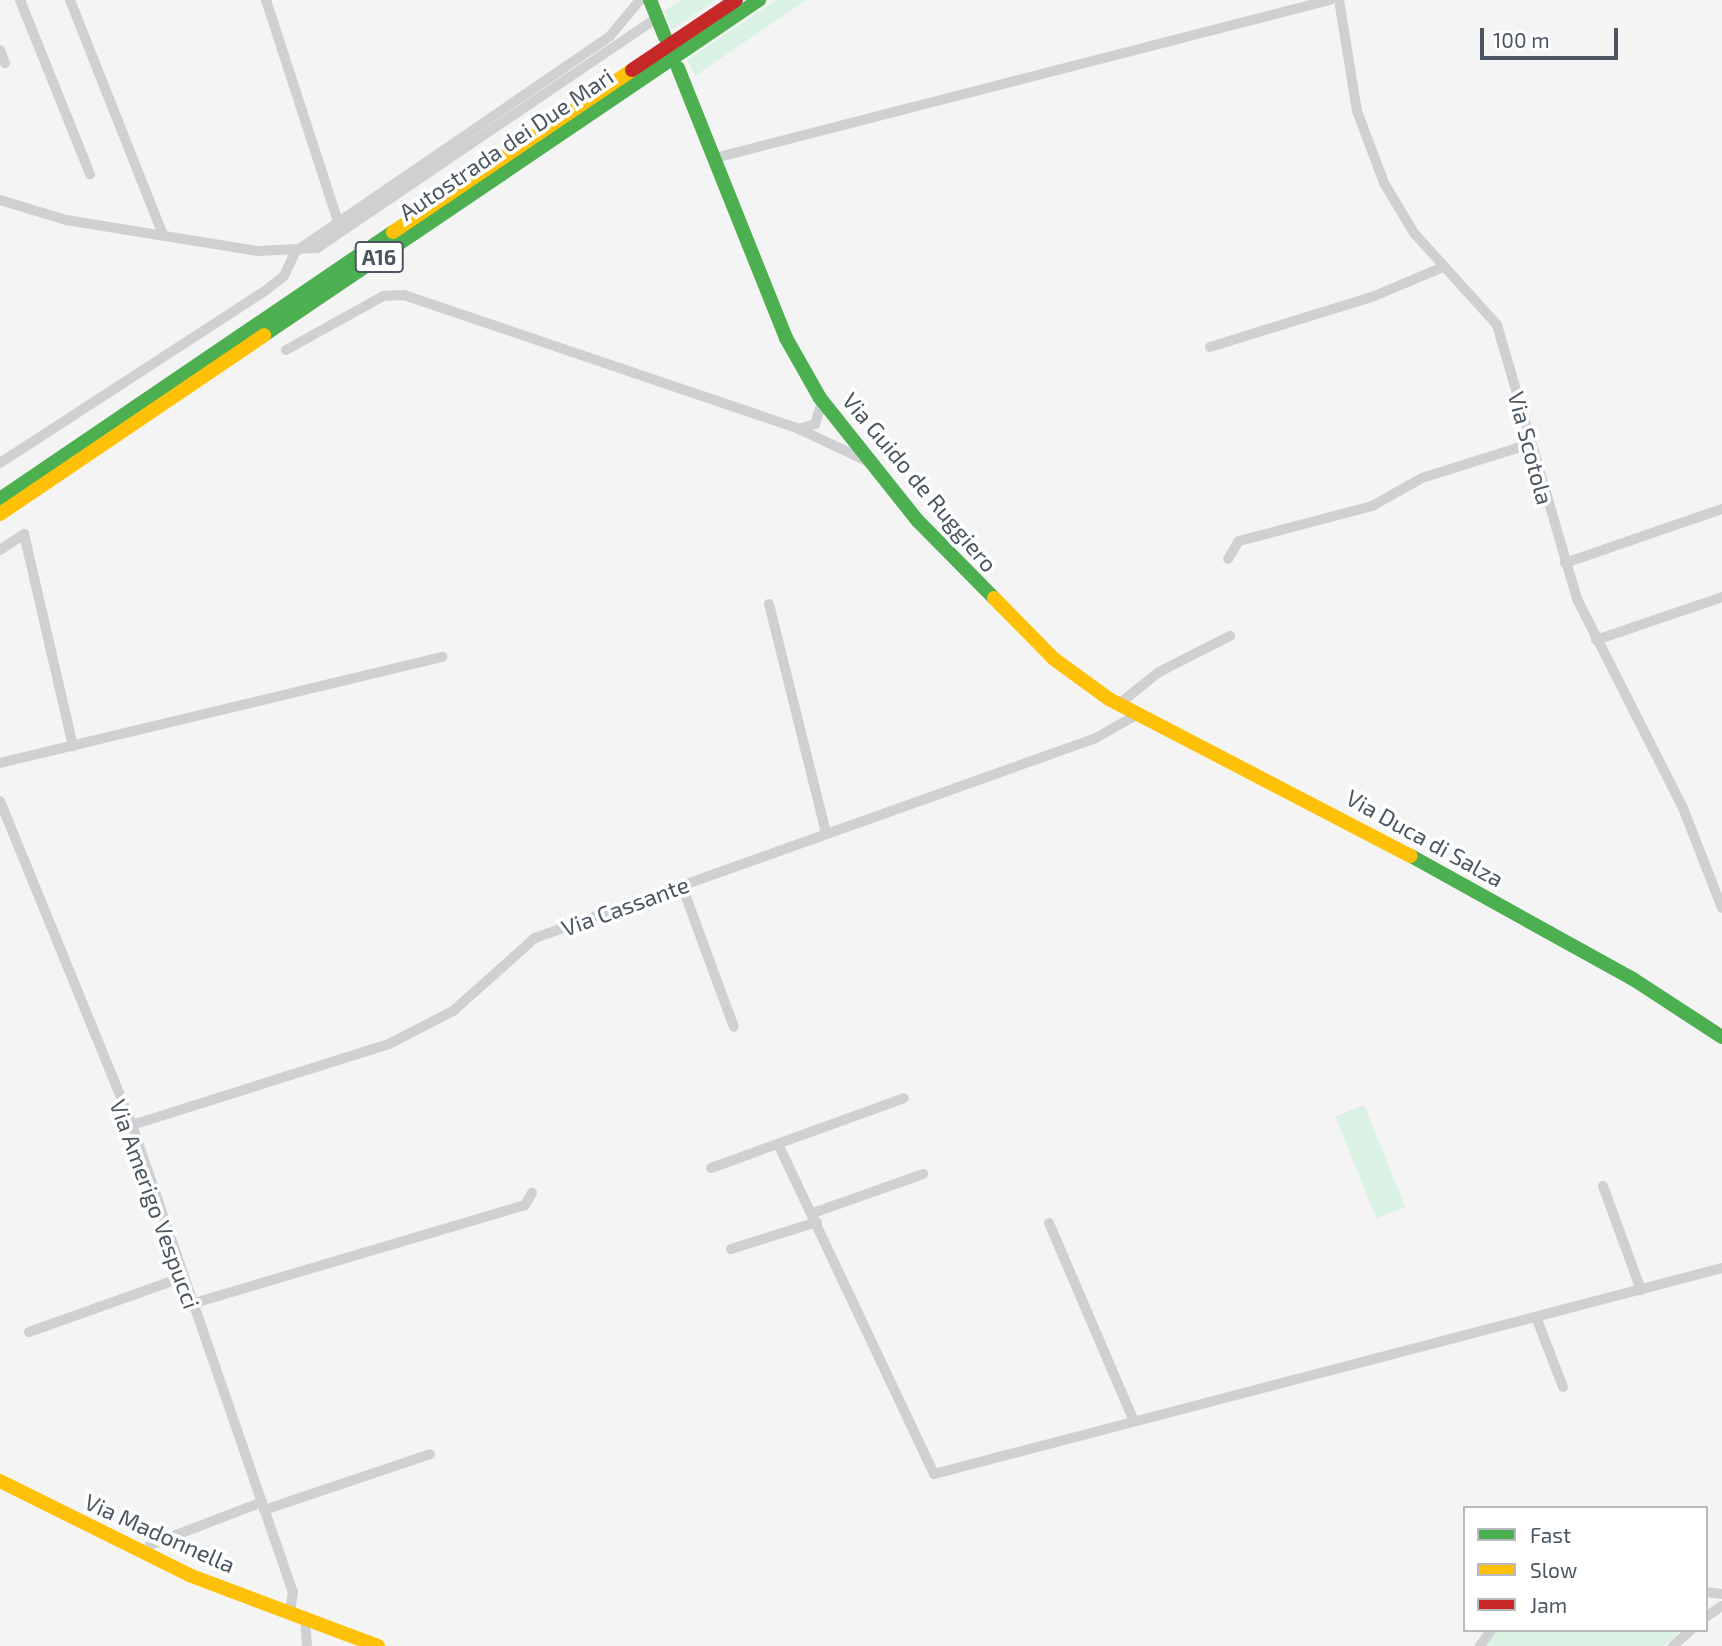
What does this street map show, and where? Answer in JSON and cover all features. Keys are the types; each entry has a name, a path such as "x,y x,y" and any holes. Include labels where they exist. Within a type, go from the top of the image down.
{"main road":[{"path":"650,0 665,37"},
{"name":"Autostrada dei Due Mari","path":"0,499 736,0"},
{"name":"Autostrada dei Due Mari","path":"0,514 759,0"},
{"name":"Via Guido de Ruggiero","path":"678,68 786,338 822,403 867,461 999,608 1099,692"},
{"name":"Via Duca di Salza","path":"1099,692 1138,714 1276,781 1589,954 1722,1037"},
{"name":"Via Madonnella","path":"0,1481 189,1575 378,1646"}],"street":[{"path":"20,0 90,174"},
{"path":"70,0 163,235"},
{"path":"266,0 340,225"},
{"path":"0,463 284,276 295,252 340,225 610,36 639,0"},
{"path":"715,158 1329,0"},
{"name":"Via Scotola","path":"1339,0 1357,111 1372,153 1405,221 1497,325 1565,563 1596,640 1683,808 1722,908"},
{"path":"0,200 66,220 295,252 336,237 657,18"},
{"path":"0,50 5,63"},
{"path":"1210,347 1382,293 1443,267"},
{"path":"286,350 383,296 404,295 799,429 867,461"},
{"path":"799,429 815,424 822,403"},
{"path":"1228,559 1239,541 1372,506 1422,478 1530,444"},
{"path":"1565,563 1722,509"},
{"path":"0,550 23,534 73,746"},
{"path":"1596,640 1722,597"},
{"path":"769,604 826,832"},
{"path":"1119,704 1159,672 1230,636"},
{"path":"0,763 442,657"},
{"name":"Via Cassante","path":"132,1125 411,1034 453,1011 535,938 826,832 1096,738 1138,714"},
{"name":"Via Amerigo Vespucci","path":"0,801 132,1125 181,1278 293,1592 290,1612"},
{"path":"682,886 734,1027"},
{"path":"711,1168 779,1146 904,1098"},
{"path":"779,1146 934,1474 1133,1419 1722,1268"},
{"path":"732,1249 923,1174"},
{"path":"1603,1186 1641,1290"},
{"path":"191,1304 525,1205 532,1193"},
{"path":"1049,1223 1133,1419"},
{"path":"29,1332 181,1278"},
{"path":"1535,1317 1563,1387"},
{"path":"150,1545 263,1506 430,1454"},
{"path":"305,1618 307,1646"},
{"path":"1673,1646 1689,1632"}],"green space":[{"path":"681,0 716,0 672,30 664,11"},
{"path":"776,0 806,0 695,76 687,60"},
{"path":"1364,1105 1405,1207 1376,1219 1335,1117"},
{"path":"1496,1632 1679,1632 1664,1646 1486,1646"}],"traffic: fast":[{"path":"650,0 665,37"},
{"path":"264,335 759,0"},
{"path":"678,68 786,338 820,398 918,521 994,598"},
{"path":"0,499 393,232"},
{"path":"1411,856 1633,979 1722,1037"}],"traffic: slow":[{"path":"393,232 632,70"},
{"path":"0,514 264,335"},
{"path":"994,598 1054,659 1109,699 1411,856"},
{"path":"0,1481 189,1575 378,1646"}],"traffic: jam":[{"path":"632,70 736,0"}]}
